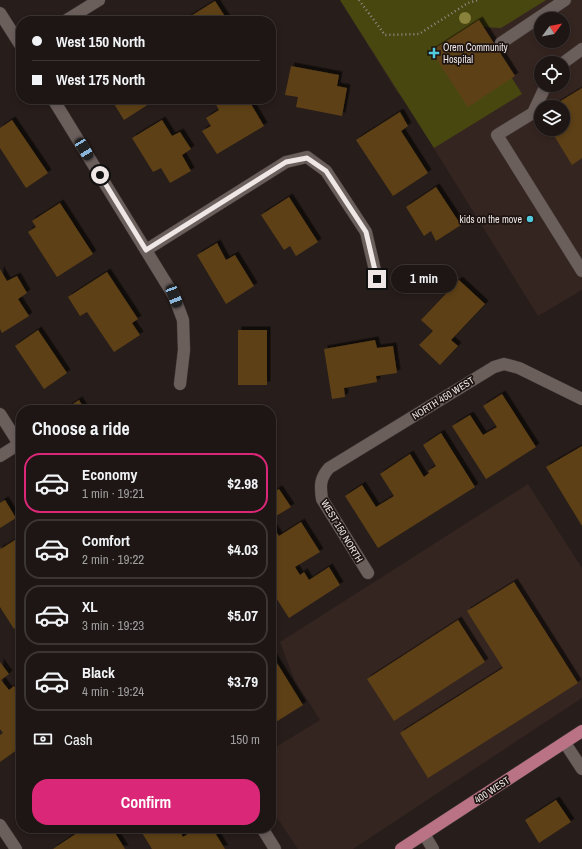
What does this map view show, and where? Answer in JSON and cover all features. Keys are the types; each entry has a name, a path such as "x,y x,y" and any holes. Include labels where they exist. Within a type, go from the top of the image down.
{"main road":[{"name":"400 WEST","path":"401,849 582,731"}],"street":[{"path":"73,16 99,0"},
{"path":"501,43 565,0"},
{"path":"0,13 16,38"},
{"path":"570,58 582,49"},
{"path":"543,92 533,113 497,135 582,271"},
{"path":"56,104 174,296 183,320 184,350 180,384"},
{"path":"146,250 286,162 307,158 326,171 366,232 377,279"},
{"name":"NORTH 450 WEST","path":"320,487 322,476 329,468 494,367 504,364 519,368 582,399"},
{"path":"0,414 16,440"},
{"path":"0,456 16,448"},
{"name":"WEST 150 NORTH","path":"320,487 322,499 368,573"},
{"path":"565,743 582,769"},
{"path":"0,825 16,849"},
{"path":"265,833 275,849"},
{"path":"424,834 434,849"}],"path":[{"path":"359,0 384,35 419,34 468,3 478,0"}],"shaded area":[{"path":"340,0 582,0 582,290 538,316 402,97 396,91"},
{"name":"Orem Community Hospital","path":"340,0 546,0 501,28 480,27 522,94 434,148"},
{"path":"528,484 582,568 582,698 353,849 298,849 276,816 276,747 320,720 294,679 280,642"}],"building":[{"path":"215,1 225,16 191,16"},
{"path":"479,20 515,76 468,107 431,51"},
{"path":"291,66 339,75 337,86 347,88 342,116 296,107 298,97 285,95"},
{"path":"582,88 582,158 572,165 554,136 570,136 570,100 562,100"},
{"path":"114,104 149,104 124,120"},
{"path":"216,104 251,104 264,126 217,154 202,131 211,126 206,118 219,110"},
{"path":"400,112 408,126 401,131 428,173 393,196 356,140"},
{"path":"12,120 48,173 26,188 0,148 0,128"},
{"path":"162,120 172,136 180,132 191,149 182,155 191,171 170,183 161,168 153,172 132,138"},
{"path":"436,187 461,225 436,241 431,231 424,236 406,207"},
{"path":"289,197 318,242 296,256 290,246 284,250 261,215"},
{"path":"60,203 93,254 57,277 28,232 36,227 32,221"},
{"path":"217,243 226,260 235,255 254,286 226,304 197,255"},
{"path":"0,269 7,281 17,276 27,293 18,299 29,316 2,333 0,329"},
{"path":"107,272 138,319 132,323 140,335 114,352 87,312 80,316 68,297"},
{"path":"459,280 485,304 451,340 458,346 440,365 419,345 433,331 421,320"},
{"path":"38,330 67,373 44,389 15,346"},
{"path":"238,330 267,330 267,385 238,385"},
{"path":"375,340 377,348 393,346 397,373 376,376 377,382 344,388 345,397 332,399 324,349"},
{"path":"502,394 536,447 486,479 452,426 470,415 483,435 497,427 483,406"},
{"path":"79,400 82,405 72,405"},
{"path":"441,433 475,487 378,548 345,496 362,485 376,507 394,496 380,474 410,454 424,477 429,473 428,471 436,466 423,445"},
{"path":"582,446 582,526 546,467"},
{"path":"279,489 291,507 276,516 276,491"},
{"path":"5,500 16,518 0,528 0,503"},
{"path":"301,522 320,552 295,567 300,575 304,572 309,580 329,567 340,585 289,618 276,598 276,532 279,536"},
{"path":"16,539 16,628 14,629 0,607 0,547 1,549"},
{"path":"514,582 578,683 428,778 400,733 503,668 467,611"},
{"path":"458,620 485,662 394,721 367,679"},
{"path":"276,661 303,705 276,722"},
{"path":"0,662 9,674 1,680 9,690 14,686 16,689 16,751 0,762 0,735 3,733 0,729"},
{"path":"556,800 571,822 539,843 525,820"},
{"path":"77,833 115,833 125,849 53,849"},
{"path":"142,833 181,833 183,837 189,833 215,833 225,849 152,849"}],"place":[{"name":"Orem Community Hospital","path":"434,53"},
{"name":"kids on the move","path":"530,219"}],"route":[{"path":"100,175 146,250 286,162 307,158 326,171 366,232 377,279"}]}
